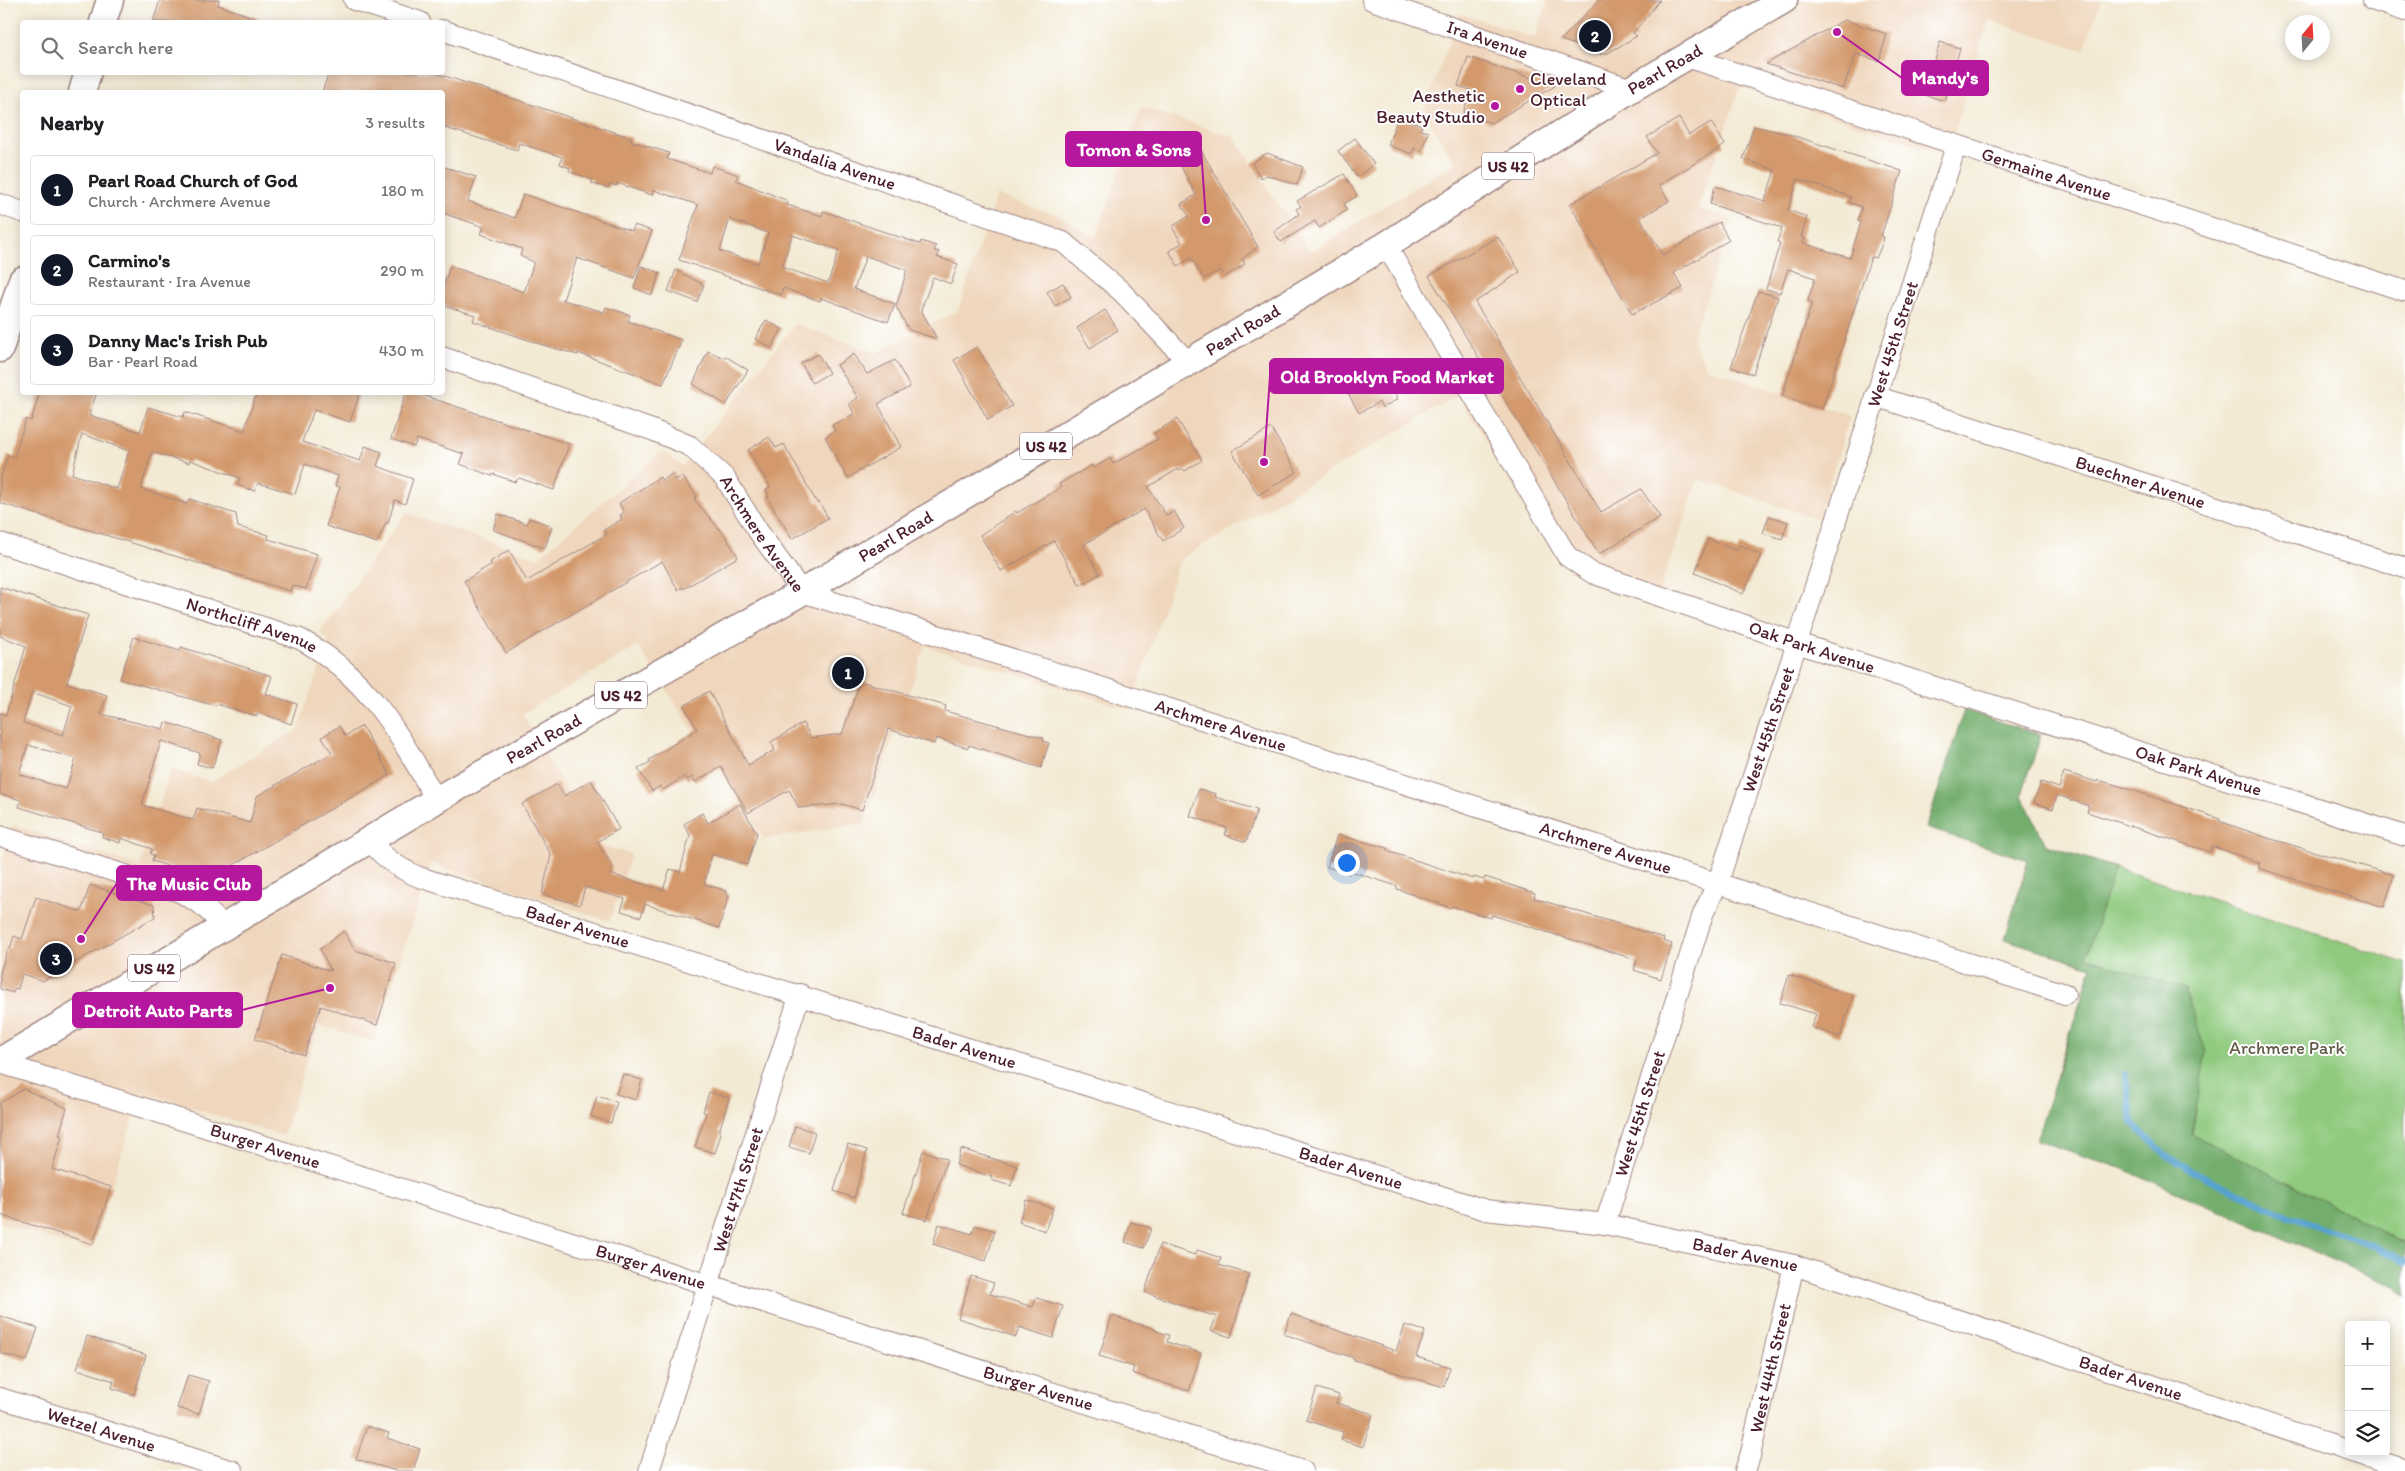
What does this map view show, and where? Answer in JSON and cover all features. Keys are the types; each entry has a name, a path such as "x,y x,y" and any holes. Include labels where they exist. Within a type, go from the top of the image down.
{"main road":[{"path":"105,20 110,0"},
{"name":"Pearl Road","path":"0,1062 436,800 802,592 1386,245 1631,89 1784,0"},
{"path":"83,90 87,75"},
{"path":"0,349 20,286"}],"street":[{"path":"354,0 414,20"},
{"name":"Ira Avenue","path":"1372,0 1631,89"},
{"path":"2372,0 2405,11"},
{"name":"Vandalia Avenue","path":"445,31 1063,242 1122,291 1188,362"},
{"name":"Germaine Avenue","path":"1687,57 2405,291"},
{"name":"West 45th Street","path":"1605,1224 1703,914 1718,882 1797,643 1956,146"},
{"path":"0,204 20,211"},
{"name":"Oak Park Avenue","path":"1386,245 1567,556 1592,573 1797,643 2405,836"},
{"name":"Archmere Avenue","path":"445,358 652,430 690,446 725,478 758,531 802,592 2065,994"},
{"name":"Buechner Avenue","path":"1875,396 2405,568"},
{"name":"Northcliff Avenue","path":"0,543 300,639 317,648 378,703 400,735 436,800"},
{"path":"0,836 180,892 202,905 224,926"},
{"name":"Bader Avenue","path":"369,840 382,855 398,868 419,877 800,994 1486,1210 1605,1224 1794,1265 2345,1450"},
{"name":"West 47th Street","path":"648,1471 800,994"},
{"name":"Burger Avenue","path":"0,1062 1303,1471"},
{"name":"West 44th Street","path":"1745,1471 1794,1265"},
{"name":"Wetzel Avenue","path":"0,1398 232,1471"},
{"path":"2366,1456 2405,1469"}],"shaded area":[{"path":"1548,0 2101,0 2084,50 1989,20 1947,154 1740,87 1698,208 1732,220 1692,339 1707,368 1850,416 1818,519 1698,479 1656,601 1570,571 1458,396 1180,559 1130,710 925,646 864,823 764,839 638,646 522,714 598,845 631,854 610,921 431,863 374,1042 318,1025 283,1136 142,1092 90,1251 0,1223 0,871 13,825 140,866 171,769 211,782 298,729 329,640 320,632 406,513 538,558 662,451 683,466 795,324 877,353 958,311 996,195 1055,214 1096,237 1141,107 1234,137 1310,252 1455,163 1424,112 1459,13 1535,38"}],"green space":[{"path":"1964,710 2041,735 2022,795 2046,845 2115,868 2086,957 2185,989 2206,1052 2192,1135 2405,1243 2405,1298 2395,1287 2126,1170 2036,1140 2092,967 2005,939 2028,860 1926,828"},
{"name":"Archmere Park","path":"2034,841 2405,963 2405,1243 2224,1150 2056,1075 2092,967 2005,939"}],"building":[{"path":"160,0 219,0 218,5 262,20 154,20"},
{"path":"1599,0 1660,0 1633,33 1637,36 1608,53 1601,54 1561,40"},
{"path":"1844,20 1887,34 1879,61 1856,54 1843,89 1766,64"},
{"path":"1940,42 1960,48 1945,101 1925,95"},
{"path":"1468,57 1555,86 1491,123 1463,113 1471,90 1458,86"},
{"path":"328,75 442,75 632,138 631,141 669,153 667,159 710,173 712,166 736,174 738,175 736,180 788,201 787,205 822,216 823,211 920,244 921,241 936,246 934,251 939,252 937,257 958,264 951,284 933,277 921,310 937,339 909,330 896,307 907,270 866,256 854,289 895,304 888,322 821,298 820,301 783,288 781,295 679,260 698,205 654,190 652,195 617,183 616,186 610,184 608,188 591,183 593,180 569,171 570,168 560,164 562,157 519,143 517,150 445,128 445,90 323,90","holes":["730,219 768,233 758,264 720,251","792,235 839,250 828,283 782,267"]},
{"path":"1398,117 1422,125 1420,130 1428,132 1421,151 1414,148 1412,154 1388,145"},
{"path":"1679,118 1689,135 1711,122 1725,145 1659,185 1669,201 1640,218 1663,255 1719,222 1729,240 1674,273 1683,288 1632,314 1570,204 1657,153 1647,137"},
{"path":"1754,126 1788,134 1902,171 1881,236 1884,237 1883,242 1876,258 1871,257 1822,409 1782,396 1812,303 1808,301 1815,278 1788,269 1780,293 1766,289 1780,243 1777,242 1782,228 1710,204 1715,186 1765,201 1775,170 1743,159","holes":["1798,179 1851,197 1849,202 1862,207 1858,221 1861,222 1850,258 1803,243 1805,238 1801,237 1807,217 1788,210"]},
{"path":"1355,138 1374,164 1357,177 1338,151"},
{"path":"1196,142 1258,247 1242,259 1245,264 1225,277 1221,270 1204,279 1191,258 1178,266 1169,251 1182,243 1172,227 1189,216 1181,204 1196,195 1175,155"},
{"path":"1267,153 1303,167 1297,185 1267,175 1261,178 1252,163"},
{"path":"445,167 476,177 468,201 515,218 523,194 632,231 634,225 652,231 634,278 577,258 563,300 604,312 606,307 630,315 628,321 682,340 663,384 578,353 578,355 543,345 473,321 475,315 445,306 445,281 450,266 524,292 534,262 520,256 522,249 481,234 484,227 445,214"},
{"path":"1344,174 1357,196 1344,204 1347,210 1319,228 1315,221 1281,242 1274,232 1299,214 1296,209 1301,206 1297,201"},
{"path":"1498,237 1520,272 1475,302 1601,512 1641,489 1660,517 1599,554 1429,276"},
{"path":"641,266 660,273 652,295 634,288"},
{"path":"676,270 704,285 697,302 668,291"},
{"path":"1063,283 1071,297 1055,306 1047,292"},
{"path":"1758,291 1778,297 1753,374 1731,367"},
{"path":"1105,310 1118,330 1090,348 1077,328"},
{"path":"766,320 782,329 771,348 755,339"},
{"path":"977,347 1012,406 988,420 954,360"},
{"path":"708,351 724,358 725,356 748,370 726,405 693,384"},
{"path":"818,354 829,373 812,383 801,363"},
{"path":"854,354 867,374 895,360 910,387 878,404 901,447 847,478 825,437 835,431 832,425 854,414 849,403 858,398 837,365"},
{"path":"1385,363 1399,390 1394,393 1398,399 1382,408 1379,402 1359,413 1344,386"},
{"path":"39,395 96,395 89,415 140,432 148,407 183,417 185,412 244,431 256,395 359,395 350,422 314,410 302,442 360,461 365,446 382,452 377,466 413,479 405,504 395,500 388,523 386,523 377,543 326,526 340,487 335,486 338,476 305,464 295,494 258,483 255,491 237,485 240,478 190,460 189,463 152,452 141,489 187,504 189,499 236,514 238,527 269,535 268,539 317,554 306,589 292,585 290,591 0,503 0,480 8,455 14,457 26,419 31,421","holes":["82,434 129,451 117,489 72,474"]},
{"path":"405,395 422,395 569,444 554,490 519,478 515,482 493,474 492,476 460,464 464,454 417,439 414,447 391,439"},
{"path":"1177,419 1202,460 1185,471 1183,469 1179,471 1178,469 1148,487 1167,516 1174,511 1184,528 1163,541 1144,509 1083,545 1100,574 1080,585 1054,541 1001,571 980,535 1016,511 1017,513 1061,487 1059,484 1092,465 1094,468 1110,458 1113,464 1158,439 1154,433"},
{"path":"1271,428 1297,472 1258,495 1232,451"},
{"path":"769,437 776,448 784,444 817,503 819,502 828,518 792,539 767,497 769,496 766,490 770,487 748,450"},
{"path":"673,473 676,480 682,476 697,496 694,499 726,537 738,557 683,589 682,587 678,590 662,561 506,653 464,581 492,564 490,562 509,550 527,581 607,534 604,530 622,519 620,515 624,512 619,503 660,477 662,481"},
{"path":"498,514 527,524 529,518 552,526 545,548 493,530"},
{"path":"1769,516 1788,522 1782,539 1763,533"},
{"path":"1708,539 1737,551 1740,545 1761,555 1743,594 1695,573"},
{"path":"0,587 88,615 67,683 107,695 101,714 163,729 165,722 222,740 212,768 197,764 200,753 161,741 142,805 193,820 197,808 250,823 257,796 332,753 322,737 339,726 345,736 362,726 390,775 209,879 152,861 154,855 150,854 152,849 121,838 120,843 102,837 103,833 95,830 19,807 21,800 0,794 0,713 6,715 26,646 0,636","holes":["32,692 72,706 63,735 23,723","28,745 76,759 66,789 19,774"]},
{"path":"134,637 180,651 181,647 272,676 266,694 297,704 291,724 258,712 257,716 120,679"},
{"path":"860,681 946,706 945,711 1044,738 1043,741 1049,743 1041,768 969,745 968,748 936,738 934,744 888,729 862,810 842,804 799,808 789,790 748,813 721,767 695,782 692,777 687,780 685,776 663,790 660,786 652,791 638,769 697,729 684,706 709,691 748,765 775,750 771,742 803,723 811,738 842,734"},
{"path":"2064,772 2097,782 2098,780 2120,786 2220,819 2219,821 2268,838 2394,875 2384,907 2258,868 2260,863 2212,846 2210,852 2087,812 2089,806 2057,795 2053,809 2034,803 2041,782 2059,788"},
{"path":"591,780 619,829 597,842 612,866 610,874 663,890 670,869 680,872 690,835 684,824 702,813 708,823 740,804 757,833 747,865 712,854 704,884 727,891 726,894 729,895 719,928 645,904 641,917 621,911 625,899 585,887 580,905 542,894 551,855 522,804 557,784 564,796"},
{"path":"1199,789 1216,794 1215,797 1257,810 1246,842 1225,835 1227,828 1190,816"},
{"path":"1337,835 1388,848 1387,851 1473,879 1474,877 1484,880 1485,877 1535,893 1534,898 1664,938 1663,941 1672,944 1661,979 1634,970 1637,960 1492,915 1491,918 1452,906 1451,908 1397,889 1397,886 1350,871 1349,874 1327,867"},
{"path":"90,885 154,905 155,917 43,981 22,974 18,989 15,988 13,993 0,989 0,973 8,948 10,949 14,936 22,939 36,897 81,912"},
{"path":"344,931 355,950 396,963 377,1025 321,1006 304,1055 255,1039 282,955 331,971 320,949"},
{"path":"1789,975 1853,995 1840,1037 1811,1027 1816,1014 1780,1003"},
{"path":"623,1074 642,1080 636,1100 616,1094"},
{"path":"24,1089 67,1108 59,1135 62,1136 52,1169 111,1187 93,1244 0,1215 0,1103"},
{"path":"709,1092 729,1098 715,1153 695,1147 706,1113 703,1112"},
{"path":"597,1096 617,1102 611,1123 591,1116"},
{"path":"795,1126 815,1132 809,1153 789,1147"},
{"path":"848,1144 867,1150 854,1198 834,1191"},
{"path":"961,1149 1017,1166 1011,1186 991,1180 992,1177 956,1165"},
{"path":"923,1151 947,1159 927,1220 903,1213"},
{"path":"1026,1200 1053,1208 1045,1231 1019,1222"},
{"path":"1131,1222 1151,1228 1144,1248 1125,1242"},
{"path":"939,1224 972,1234 975,1225 995,1231 986,1261 933,1244"},
{"path":"1160,1244 1195,1255 1197,1250 1221,1258 1219,1265 1249,1274 1231,1337 1211,1331 1216,1317 1145,1292"},
{"path":"971,1276 994,1283 990,1294 1033,1307 1036,1298 1063,1306 1053,1338 1019,1327 1016,1337 958,1318"},
{"path":"1291,1314 1396,1351 1405,1325 1425,1331 1416,1357 1450,1367 1444,1387 1354,1360 1354,1358 1284,1334"},
{"path":"0,1316 38,1328 27,1361 0,1353"},
{"path":"1112,1316 1156,1329 1156,1331 1169,1335 1167,1342 1201,1353 1189,1391 1132,1373 1134,1367 1099,1356"},
{"path":"87,1336 146,1355 134,1395 112,1388 114,1381 77,1369"},
{"path":"188,1375 209,1381 199,1414 177,1408"},
{"path":"1317,1388 1339,1395 1336,1403 1373,1414 1363,1447 1341,1440 1343,1432 1306,1420"},
{"path":"367,1426 389,1433 387,1438 420,1449 413,1471 396,1471 356,1459"}],"waterway":[{"path":"2125,1074 2133,1123 2165,1155 2207,1178 2289,1216 2379,1248 2405,1262"}],"place":[{"name":"Mandy's","path":"1837,32"},
{"name":"Carmino's","path":"1595,36"},
{"name":"Cleveland Optical","path":"1520,89"},
{"name":"Aesthetic Beauty Studio","path":"1495,106"},
{"name":"Tomon & Sons","path":"1206,220"},
{"name":"Old Brooklyn Food Market","path":"1264,462"},
{"name":"Pearl Road Church of God","path":"848,673"},
{"name":"The Music Club","path":"81,939"},
{"name":"Danny Mac's Irish Pub","path":"56,959"},
{"name":"Detroit Auto Parts","path":"330,988"}]}
